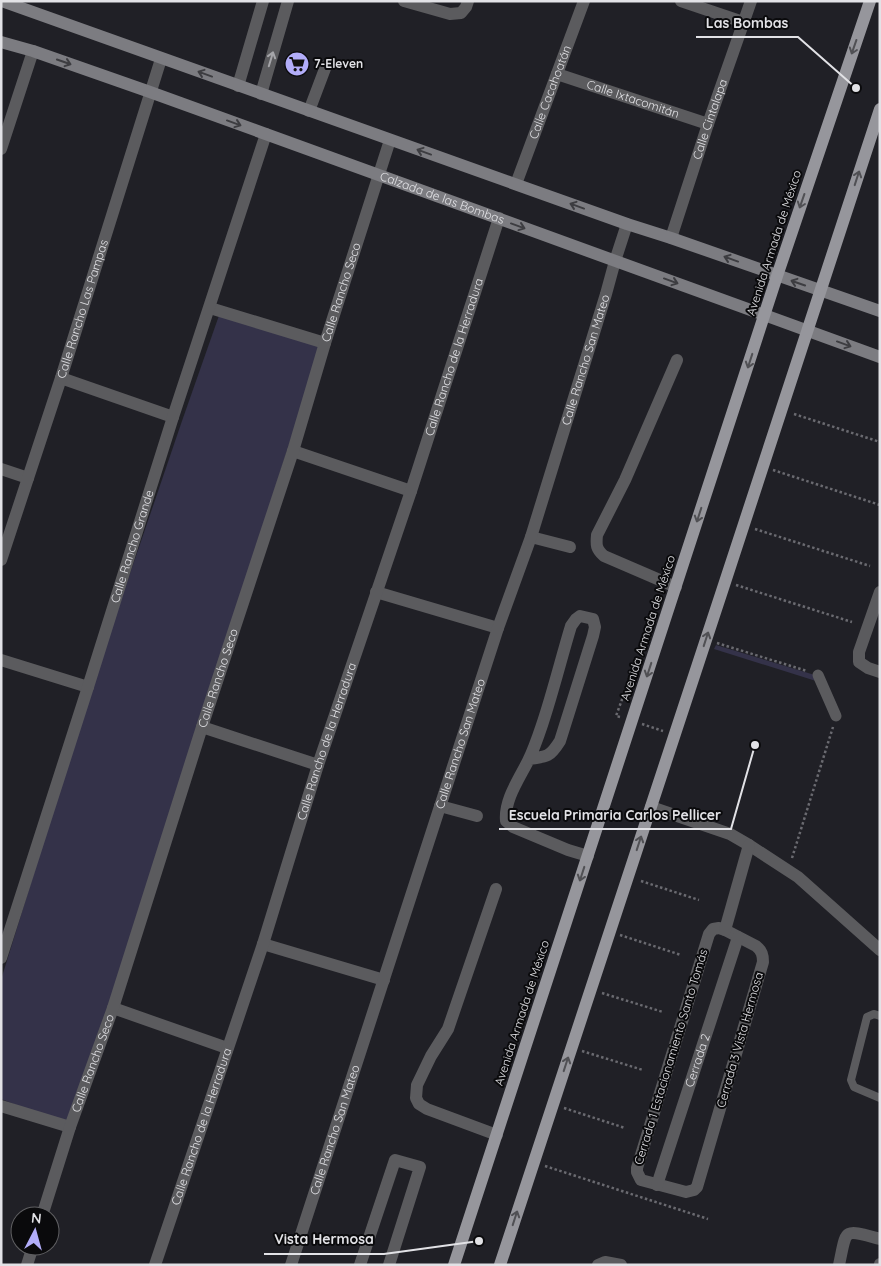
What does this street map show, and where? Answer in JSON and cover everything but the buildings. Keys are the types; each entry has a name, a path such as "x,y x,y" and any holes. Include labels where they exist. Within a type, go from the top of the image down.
{"main road":[{"path":"2,1 627,224 880,311"},
{"name":"Avenida Armada de México","path":"454,1265 777,276 870,1"},
{"name":"Calzada de las Bombas","path":"1,42 33,51 150,92 880,357"},
{"path":"500,1265 880,109"}],"street":[{"path":"238,86 263,1"},
{"path":"261,94 288,1"},
{"path":"404,1 450,14 461,13 468,1"},
{"name":"Calle Cacahoatán","path":"516,184 584,1"},
{"path":"681,1 743,22"},
{"name":"Calle Cintalapa","path":"671,238 751,1"},
{"path":"1,149 33,51"},
{"name":"Calle Rancho Las Pampas","path":"1,560 61,378 161,59"},
{"path":"309,111 326,66"},
{"name":"Calle Ixtacomitán","path":"557,74 708,124"},
{"name":"Calle Rancho Grande","path":"1,958 173,417 266,134"},
{"name":"Calle Rancho Seco","path":"45,1206 70,1127 113,1008 202,727 293,451 325,343 390,140"},
{"name":"Calle Rancho de la Herradura","path":"155,1265 263,944 318,765 411,491 499,218"},
{"name":"Calle Rancho San Mateo","path":"291,1265 498,628 530,537 627,224"},
{"path":"210,308 325,343"},
{"path":"676,587 611,560 598,551 596,543 597,535 625,480 677,360"},
{"path":"61,378 173,417"},
{"path":"293,451 411,491"},
{"path":"1,469 28,478"},
{"path":"530,537 570,548"},
{"path":"376,592 498,628"},
{"path":"880,592 859,652 860,662 868,668 880,672"},
{"path":"529,760 548,756 554,752 560,741 595,627 593,620 580,616 571,626 542,724 529,760 517,781 505,814 506,821 513,827 568,850 588,856"},
{"path":"1,660 88,687"},
{"path":"818,675 836,716"},
{"path":"202,727 318,765"},
{"path":"440,806 477,816"},
{"path":"651,807 730,834 749,845 798,877 880,950"},
{"path":"725,930 749,845"},
{"path":"496,889 448,1029 431,1056 417,1085 416,1098 419,1104 427,1109 496,1135"},
{"name":"Cerrada 1 Estacionamiento Santo Tomás","path":"697,1187 686,1192 657,1185 641,1180 636,1172 709,934 713,929 725,930"},
{"name":"Cerrada 3 Vista Hermosa","path":"697,1187 763,962 763,954 756,946 725,930"},
{"name":"Cerrada 2","path":"657,1185 738,937"},
{"path":"263,944 384,980"},
{"path":"113,1008 227,1048"},
{"path":"1,1106 70,1127"},
{"path":"360,1265 395,1160 420,1167 389,1265"},
{"path":"839,1265 846,1236 850,1232 880,1239"},
{"path":"598,1265 606,1262 621,1265"}],"lane":[{"path":"880,1016 874,1014 867,1017 851,1080 854,1087 880,1098"}],"path":[{"path":"781,409 880,442"},
{"path":"762,467 880,505"},
{"path":"744,525 870,566"},
{"path":"725,582 852,622"},
{"path":"706,640 818,675"},
{"path":"624,694 616,716 624,718"},
{"path":"788,871 836,716"},
{"path":"642,724 668,732"},
{"path":"628,876 699,900"},
{"path":"609,932 681,955"},
{"path":"591,989 663,1012"},
{"path":"572,1048 644,1070"},
{"path":"553,1105 625,1128"},
{"path":"533,1162 708,1219"}],"shaded area":[{"path":"222,307 323,339 70,1126 1,1099 1,980 91,688"},
{"path":"716,645 818,676 816,681 714,649"}],"place":[{"name":"7-Eleven","path":"297,64"},
{"name":"Las Bombas","path":"856,88"},
{"name":"Escuela Primaria Carlos Pellicer","path":"755,745"},
{"name":"Vista Hermosa","path":"479,1241"}]}
